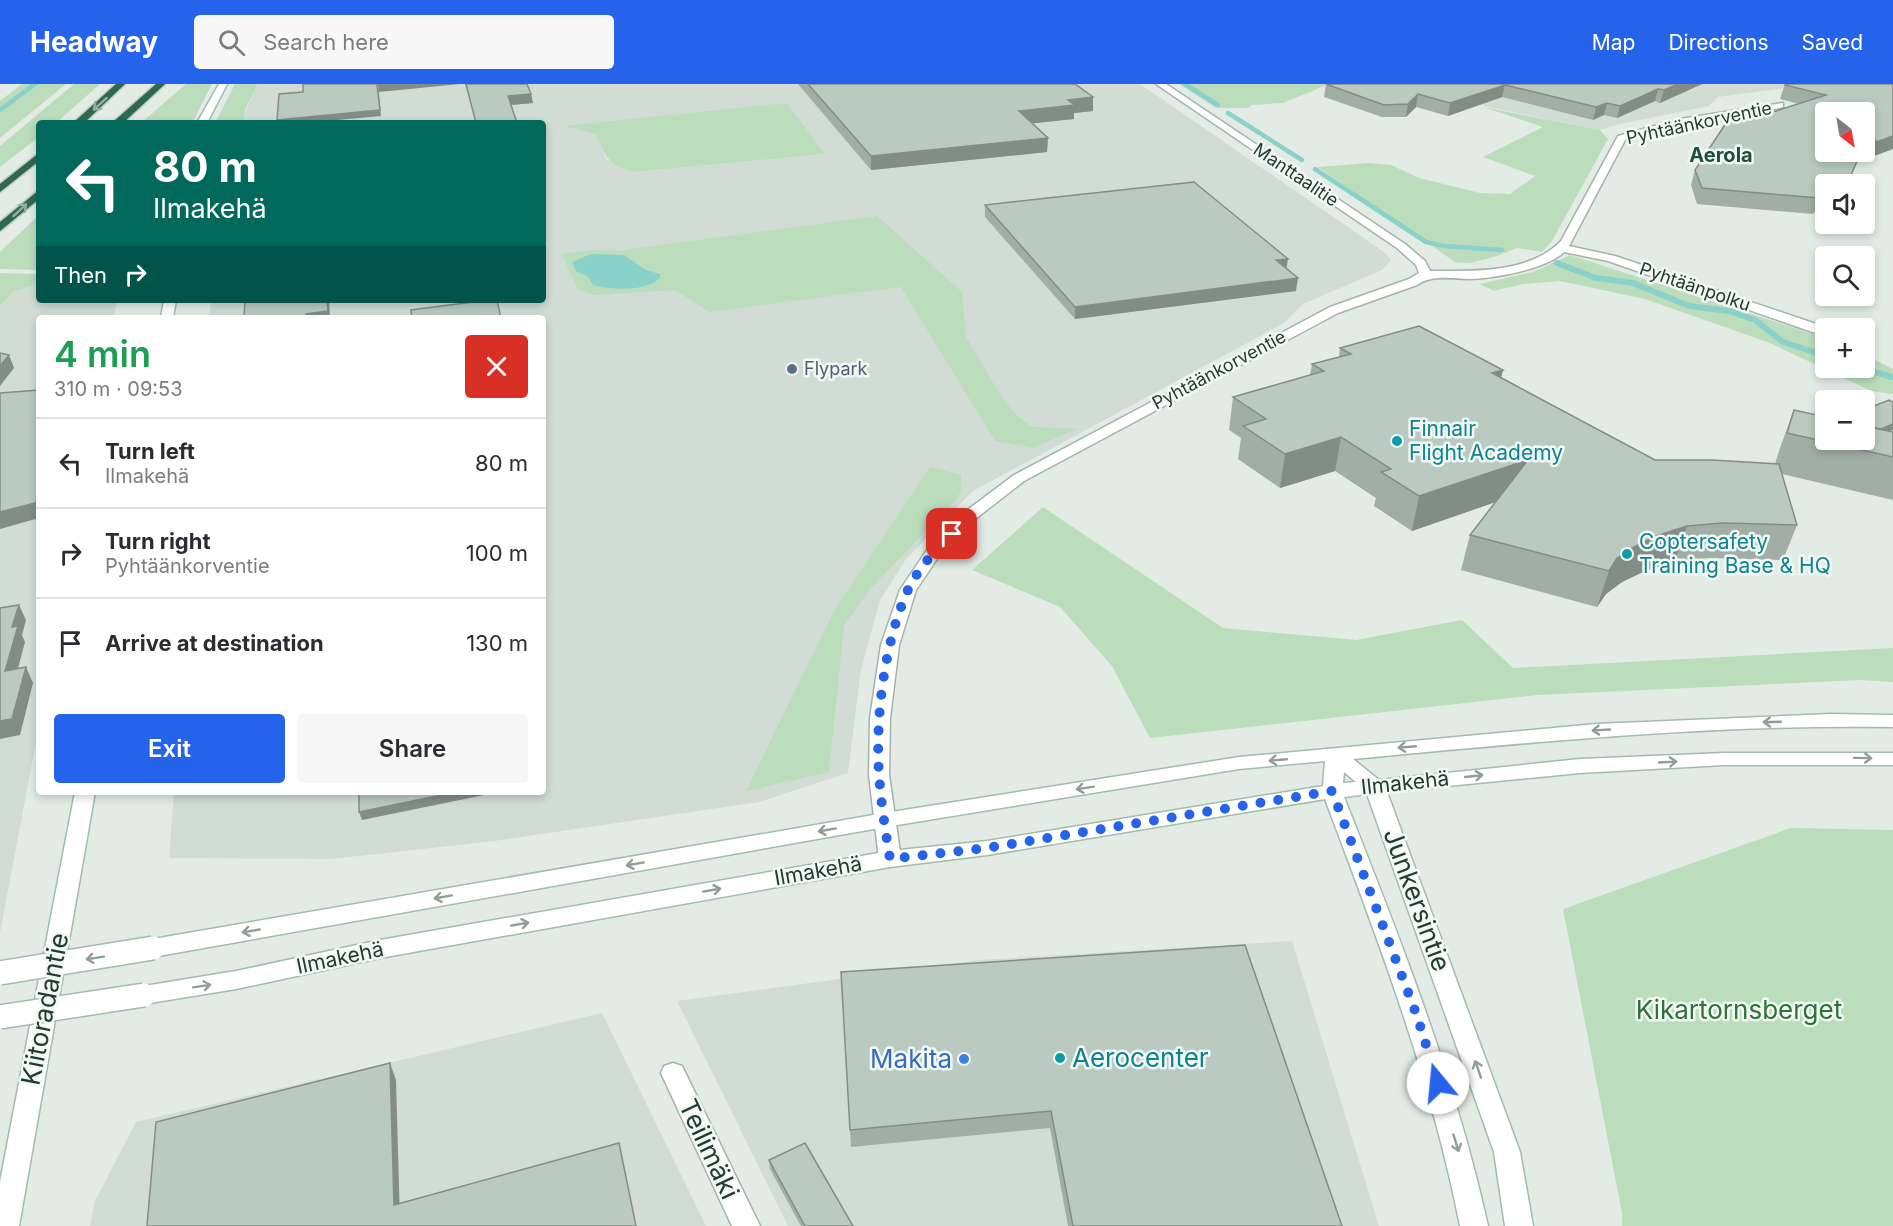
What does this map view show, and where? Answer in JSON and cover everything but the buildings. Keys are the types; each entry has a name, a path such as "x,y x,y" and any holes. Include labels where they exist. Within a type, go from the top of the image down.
{"highway":[{"path":"81,120 121,84"},
{"path":"120,120 161,84"},
{"path":"0,180 36,157"},
{"path":"0,189 36,158"},
{"path":"0,228 36,196"}],"main road":[{"path":"204,120 223,84"},
{"name":"Manttaalitie","path":"1160,84 1401,246 1420,264 1425,274"},
{"name":"Pyhtäänkorventie","path":"890,859 879,775 880,718 890,645 908,590 943,542 976,510 1018,478 1298,327 1347,304 1413,282 1425,274 1474,275 1503,271 1553,256 1562,248 1621,138 1678,124 1780,105"},
{"name":"Pyhtäänpolku","path":"1562,248 1611,258 1815,328"},
{"name":"Ilmakehä","path":"0,973 885,820 1239,763 1596,730 1830,720 1893,721"},
{"name":"Junkersintie","path":"1336,755 1374,786 1395,838 1507,1152 1519,1226"},
{"name":"Junkersintie","path":"1336,755 1332,791 1417,1016 1465,1173 1474,1226"},
{"name":"Ilmakehä","path":"0,1017 236,980 380,949 890,859 987,848 1332,791 1602,765 1724,759 1893,759"},
{"name":"Kiitoradantie","path":"5,1226 84,795"},
{"name":"Teilimäki","path":"673,1073 746,1226"}],"shaded area":[{"path":"258,84 1140,84 1384,252 1391,260 1382,270 1303,304 1284,323 973,491 906,559 880,600 861,669 848,773 759,802 494,841 331,859 169,858 174,795 546,795 546,315 209,315 211,303 546,303 546,120 241,120","holes":["596,134 825,154 634,172 606,159"]},
{"path":"1378,84 1816,84 1718,97 1709,106 1600,130"},
{"path":"36,284 36,303 116,303 114,315 36,315 36,742 0,933 0,306 13,292"},
{"path":"1292,941 1379,1226 788,1226 677,1001 979,960"},
{"path":"602,1013 706,1226 90,1226 95,1201 136,1122"}],"green space":[{"path":"22,84 66,84 0,138 0,101"},
{"path":"74,84 100,84 59,120 36,120 36,139 0,167 0,146"},
{"path":"186,84 212,84 194,120 144,120"},
{"path":"235,84 258,84 245,110 243,120 217,120"},
{"path":"1179,84 1329,84 1283,103 1252,105 1248,108 1216,108"},
{"path":"787,103 825,154 634,172 618,166 609,159 596,134 564,126"},
{"path":"1483,107 1600,130 1608,139 1552,241 1542,252 1517,248 1470,263 1455,262 1318,167 1369,163 1391,165 1419,178 1480,193 1510,194 1535,176 1483,157 1543,127"},
{"path":"877,216 962,292 966,337 1001,396 1015,414 1032,427 1077,429 1033,448 995,441 901,287 709,312 676,290 595,295 578,290 562,254 590,250 617,251","holes":["624,256 646,270 660,274 642,284 627,288 610,288 591,283 587,276"]},
{"path":"36,218 36,270 0,269 0,252"},
{"path":"1570,255 1815,335 1815,364 1770,343 1645,299 1560,281 1523,284 1494,291 1480,284 1533,272"},
{"path":"0,273 36,274 36,284 13,292 0,306"},
{"path":"1875,360 1893,369 1893,394 1869,390 1844,378 1875,378"},
{"path":"930,467 961,475 961,490 957,499 870,589 844,625 829,772 746,791 834,611"},
{"path":"1043,507 1223,628 1356,640 1462,620 1513,668 1893,648 1893,682 1860,680 1538,695 1150,738 1112,666 1060,607 972,570"},
{"name":"Kikartornsberget","path":"1791,828 1893,830 1893,1226 1622,1226 1622,1213 1563,909"}],"water":[{"path":"591,254 624,255 646,270 660,274 660,278 654,283 637,288 618,289 593,285 587,276 576,271 572,262"}],"waterway":[{"path":"0,110 35,84"},
{"path":"1185,84 1218,105"},
{"path":"1228,113 1302,160"},
{"path":"1315,169 1426,242 1444,246 1502,250"},
{"path":"1560,264 1557,263 1596,278 1633,283 1689,306 1729,311 1755,320 1783,342 1815,352"},
{"path":"1875,372 1893,377"}],"place":[{"name":"Flypark","path":"792,369"},
{"name":"Finnair Flight Academy","path":"1397,441"},
{"name":"Coptersafety Training Base & HQ","path":"1627,554"},
{"name":"Aerocenter","path":"1060,1058"},
{"name":"Makita","path":"964,1059"}],"district":[{"name":"Aerola","path":"1721,155"}],"route":[{"path":"952,534 935,550 908,590 890,645 880,718 879,775 890,859 987,848 1332,791 1417,1016 1438,1083"}]}
